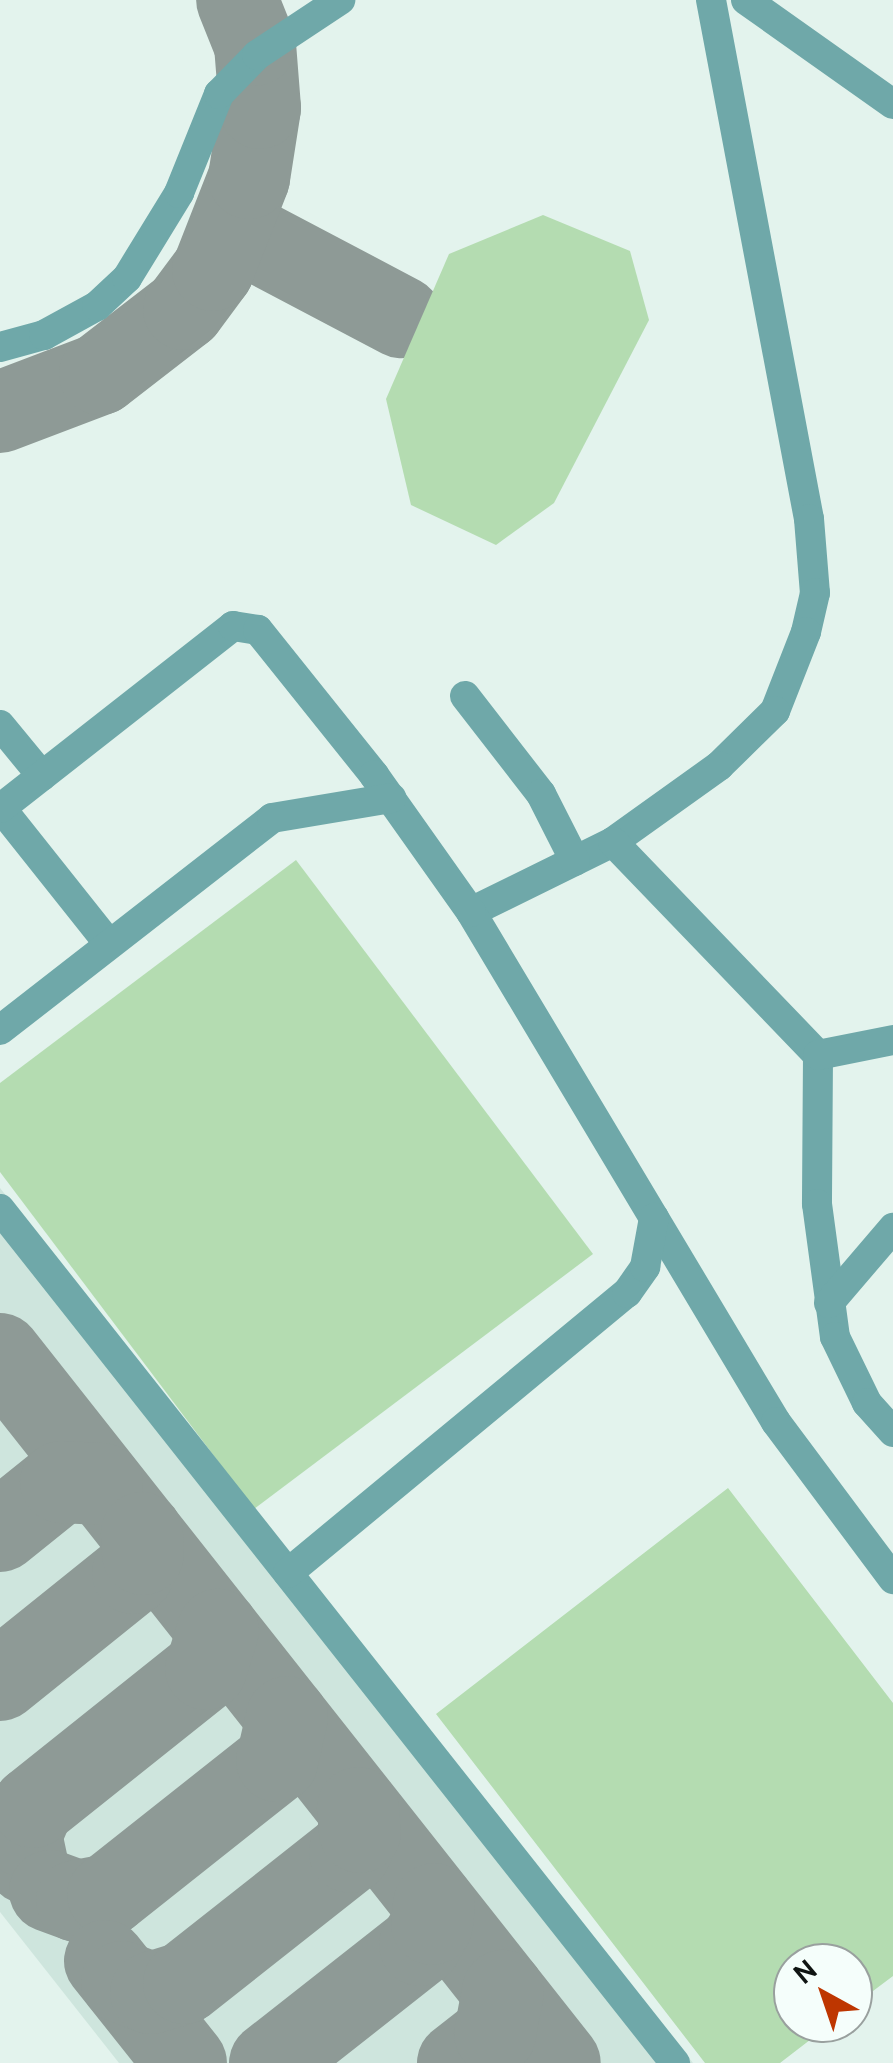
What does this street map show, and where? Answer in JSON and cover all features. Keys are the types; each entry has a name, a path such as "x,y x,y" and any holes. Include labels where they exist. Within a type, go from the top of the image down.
{"lane":[{"path":"0,348 44,335 97,306 127,278 179,193 219,94 257,55 340,0"},
{"path":"471,912 614,842 718,766 775,711 794,676 815,593 809,520 711,0"},
{"path":"746,0 893,104"},
{"path":"109,944 1,808 218,634 243,624 258,630 391,798 471,912 798,1458 893,1580"},
{"path":"465,696 541,794 575,861"},
{"path":"0,725 42,776"},
{"path":"0,1030 272,818 391,798"},
{"path":"614,842 818,1054 817,1204 829,1304 849,1369 893,1432"},
{"path":"818,1054 893,1040"},
{"path":"0,1209 675,2063"},
{"path":"288,1574 627,1293 645,1266 654,1218"},
{"path":"829,1304 893,1228"}],"shaded area":[{"path":"0,1188 693,2063 119,2063 0,1912"}],"building":[{"path":"543,215 630,251 649,320 554,503 496,545 411,505 386,399 449,254"},
{"path":"296,860 593,1254 254,1509 0,1172 0,1083"},
{"path":"728,1488 893,1703 893,1976 873,1991 873,1943 773,1943 773,2043 806,2043 780,2063 705,2063 436,1714"}],"taxiway":[{"path":"0,412 100,374 184,309 213,270 249,178 260,108 255,45 237,0"},
{"path":"234,229 401,317"},
{"path":"0,1354 560,2063"},
{"path":"0,1531 61,1482 102,1484"},
{"path":"0,1680 133,1573 143,1554 142,1533"},
{"path":"27,1863 21,1835 33,1807 206,1669 218,1630"},
{"path":"50,1891 77,1901 108,1895 277,1761 287,1717"},
{"path":"122,1982 151,1993 184,1983 350,1852 360,1832 358,1808"},
{"path":"270,2063 420,1945 432,1924 434,1904"},
{"path":"105,1961 186,2063"},
{"path":"458,2063 495,2034 503,1991"}]}
